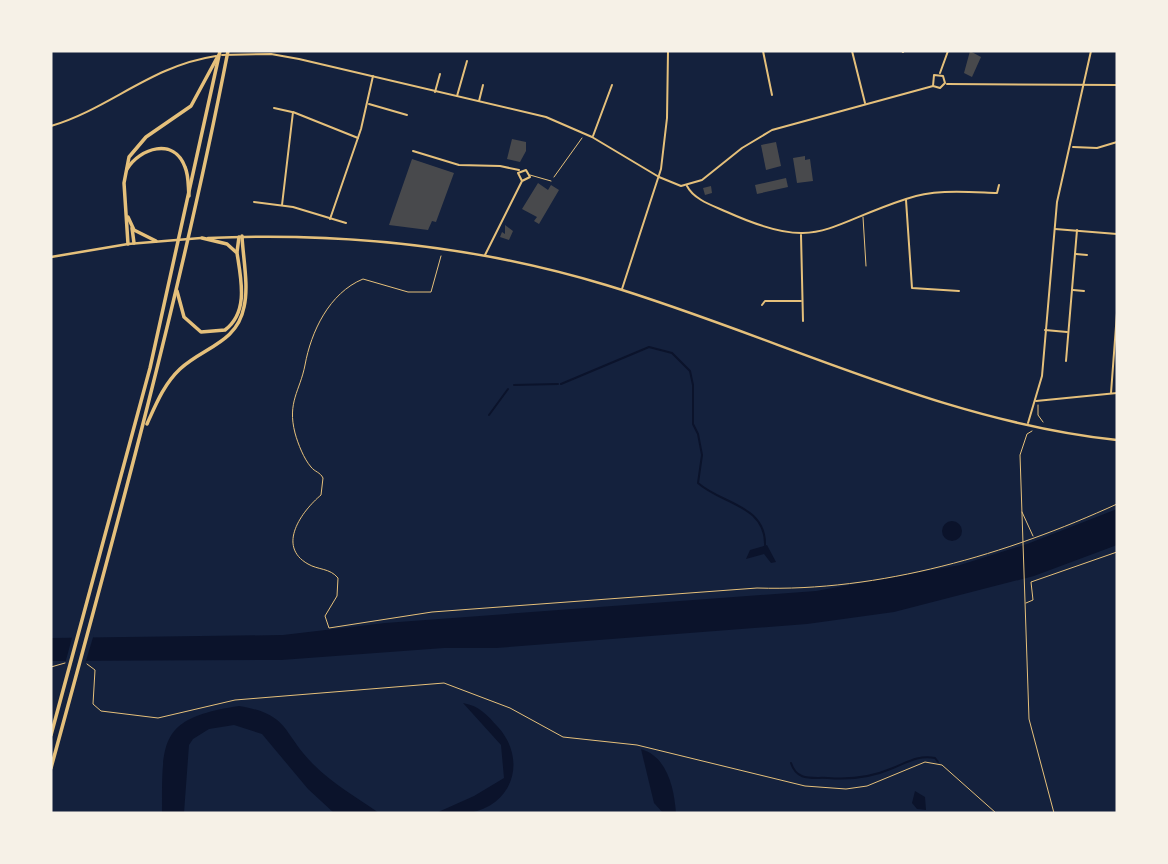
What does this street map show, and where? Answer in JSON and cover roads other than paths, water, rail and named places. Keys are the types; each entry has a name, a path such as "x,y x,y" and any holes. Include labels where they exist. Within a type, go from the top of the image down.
{"highway":[{"path":"128,244 126,171 129,158 138,144 178,118 198,98 220,51"},
{"path":"51,735 141,406 190,199 220,51"},
{"path":"51,768 142,436 177,290 228,51"},
{"path":"126,171 134,159 148,149 170,151 180,158 186,169 190,199"},
{"path":"128,218 134,243"},
{"path":"132,227 156,242"},
{"path":"177,290 182,313 190,326 208,334 225,330 235,321 242,301 237,253 240,237"},
{"path":"142,436 164,388 174,374 220,344 240,320 245,300 240,237"},
{"path":"201,238 227,244 237,253"}],"main road":[{"path":"51,257 134,243 274,236 372,241 485,256 622,290 938,400 1028,424 1117,440"}],"street":[{"path":"622,290 659,177 666,128 668,51"},
{"path":"762,51 772,95"},
{"path":"852,51 866,104"},
{"path":"945,83 940,74 948,51"},
{"path":"1028,424 1042,376 1057,202 1072,147 1091,51"},
{"path":"51,126 73,119 155,73 206,58 236,54 282,56 546,117 593,137 659,177 687,187 701,199 761,227 801,234 830,230 906,199 929,193 997,194 999,185"},
{"path":"456,97 467,61"},
{"path":"435,93 440,74"},
{"path":"933,86 932,77 940,74"},
{"path":"330,219 358,138 373,75"},
{"path":"687,187 702,180 742,148 772,130 933,86 939,88 945,83 1117,85"},
{"path":"478,102 483,85"},
{"path":"593,137 612,85"},
{"path":"368,104 407,115"},
{"path":"274,108 293,112 358,138"},
{"path":"282,205 293,112"},
{"path":"1072,147 1097,148 1117,142"},
{"path":"413,152 459,165 526,170 530,175 523,181 494,233 485,256"},
{"path":"520,171 519,178 523,181"},
{"path":"906,199 912,288 959,291"},
{"path":"254,202 282,205 346,223"},
{"path":"1054,229 1117,234"},
{"path":"1066,361 1077,230"},
{"path":"801,234 803,321"},
{"path":"1075,254 1087,255"},
{"path":"1072,290 1084,291"},
{"path":"762,305 765,301 802,301"},
{"path":"1111,394 1117,313"},
{"path":"1045,330 1068,332"},
{"path":"1035,401 1117,393"}],"lane":[{"path":"530,175 551,181"},
{"path":"863,217 866,266"}],"water":[{"path":"1117,509 1117,545 1034,576 894,612 807,624 496,648 444,648 281,660 51,661 51,638 283,635 385,623 816,591 960,565 1027,544"},
{"path":"952,521 959,524 962,531 959,538 952,541 945,538 942,531 945,524"},
{"path":"767,545 776,562 771,563 764,554 746,559 750,550"},
{"path":"463,703 483,712 507,740 512,753 511,779 506,791 497,801 484,808 465,814 436,813 474,796 504,778 501,745"},
{"path":"239,706 268,714 277,720 320,771 379,813 334,813 308,789 262,734 234,725 209,729 193,739 189,745 184,813 162,813 163,767 170,737 179,726 193,718"},
{"path":"641,749 658,759 668,775 676,813 663,813 654,803"},
{"path":"915,791 925,797 926,810 917,809 912,803"}],"waterway":[{"path":"561,384 649,347 672,353 690,371 693,385 693,424 702,455 698,483 750,513 758,521 765,545"},
{"path":"514,385 558,384"},
{"path":"489,415 508,389"},
{"path":"791,763 801,776 844,779 877,774 918,758 935,758 938,762"}]}
